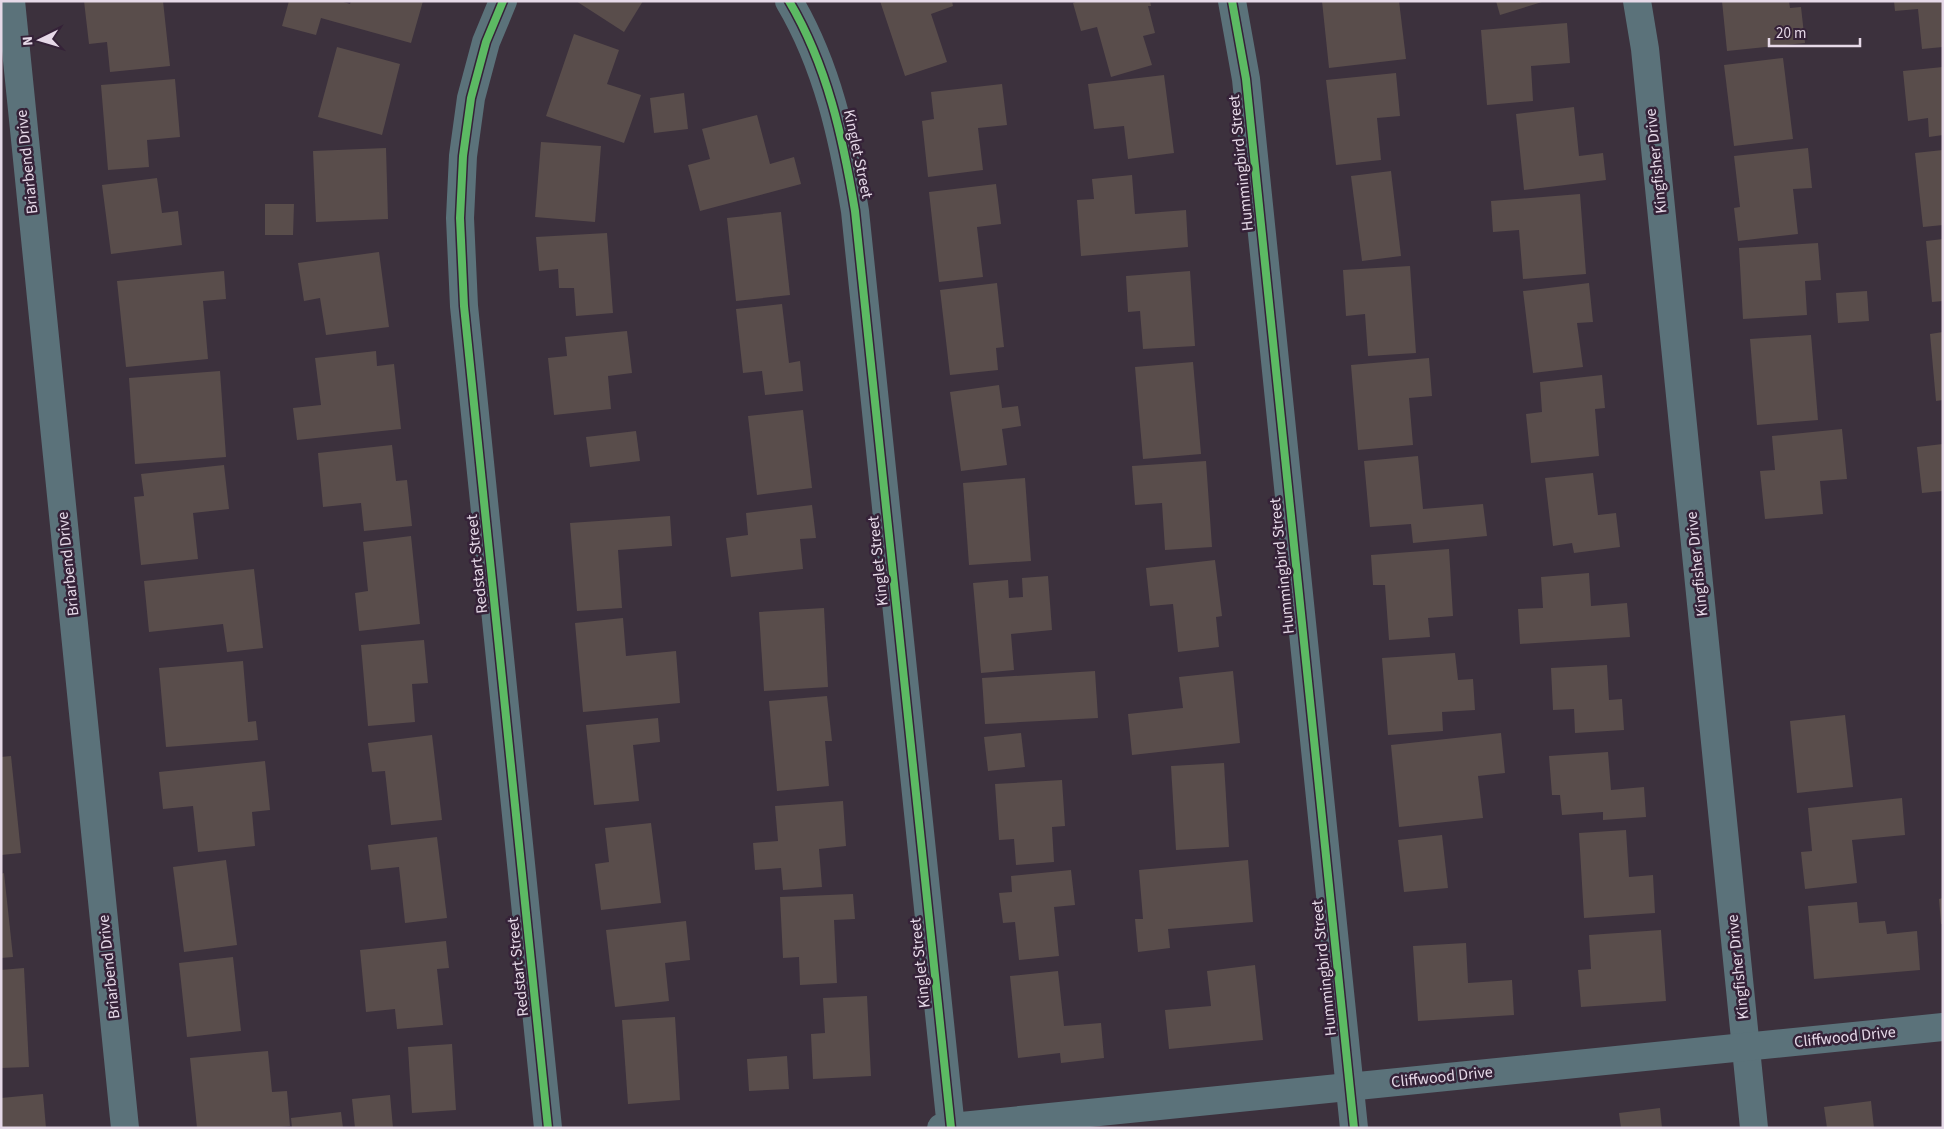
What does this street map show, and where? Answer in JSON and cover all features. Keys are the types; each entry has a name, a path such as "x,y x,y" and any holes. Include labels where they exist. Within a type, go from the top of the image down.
{"street":[{"name":"Briarbend Drive","path":"11,1 125,1128"},
{"name":"Redstart Street","path":"503,1 486,42 471,98 463,156 460,218 464,306 548,1128"},
{"name":"Kinglet Street","path":"788,1 815,54 834,106 846,153 856,211 948,1127"},
{"name":"Hummingbird Street","path":"1232,1 1246,79 1354,1128"},
{"name":"Kingfisher Drive","path":"1637,1 1645,49 1754,1128"},
{"name":"Cliffwood Drive","path":"948,1127 1943,1027"}],"building":[{"path":"84,1 163,1 170,66 110,72 107,42 89,44"},
{"path":"289,1 340,1 350,4 351,1 423,1 411,43 321,18 316,35 282,26"},
{"path":"576,1 643,1 624,32"},
{"path":"880,1 952,1 953,6 931,14 947,62 905,76"},
{"path":"1078,1 1150,1 1151,6 1148,6 1155,33 1143,36 1152,65 1111,77 1097,27 1081,31 1073,3"},
{"path":"1322,1 1399,1 1406,59 1329,68"},
{"path":"1496,1 1542,1 1542,2 1500,15"},
{"path":"1722,1 1789,1 1790,8 1801,7 1805,43 1727,51"},
{"path":"1894,1 1943,1 1943,47 1922,49 1918,9 1895,11"},
{"path":"1567,23 1570,63 1531,66 1533,101 1487,105 1481,30"},
{"path":"574,34 619,50 607,84 641,95 624,143 546,116"},
{"path":"337,47 400,64 382,135 318,117"},
{"path":"1783,58 1793,139 1734,146 1724,65"},
{"path":"1943,67 1943,135 1929,137 1928,118 1908,121 1903,71"},
{"path":"1396,73 1400,116 1377,118 1381,160 1336,165 1326,80"},
{"path":"1164,75 1174,153 1128,159 1124,126 1094,129 1088,84"},
{"path":"175,79 180,137 147,140 149,167 108,170 101,85"},
{"path":"1002,84 1007,125 978,128 983,170 928,177 922,121 934,119 931,92"},
{"path":"684,93 688,129 654,133 650,98"},
{"path":"1574,107 1579,156 1603,153 1606,180 1524,190 1516,114"},
{"path":"757,115 770,164 794,157 801,184 700,211 688,165 710,159 702,129"},
{"path":"541,142 601,146 595,222 535,217"},
{"path":"386,148 388,219 316,222 313,151"},
{"path":"1808,148 1812,188 1793,189 1798,234 1738,241 1734,208 1740,207 1734,156"},
{"path":"1943,150 1943,225 1923,227 1915,153"},
{"path":"1391,171 1401,256 1362,261 1351,176"},
{"path":"1132,175 1135,214 1186,210 1188,247 1081,256 1077,200 1094,199 1092,179"},
{"path":"157,178 162,213 178,211 182,245 111,254 102,185"},
{"path":"996,184 1001,224 977,227 983,277 939,282 929,192"},
{"path":"1580,194 1586,274 1523,279 1519,230 1493,232 1491,201"},
{"path":"265,204 294,204 293,235 265,235"},
{"path":"781,212 790,295 736,301 727,218"},
{"path":"607,233 613,313 576,316 574,288 559,288 558,269 539,271 536,237"},
{"path":"1943,239 1943,301 1932,302 1926,241"},
{"path":"1818,243 1821,280 1805,281 1807,315 1743,319 1739,248"},
{"path":"379,252 389,327 326,335 320,298 304,301 298,263"},
{"path":"1410,266 1416,353 1368,356 1365,314 1346,316 1343,270"},
{"path":"224,271 226,299 203,301 208,359 126,367 117,281"},
{"path":"1190,271 1195,346 1143,349 1140,311 1128,312 1126,276"},
{"path":"997,283 1004,347 996,348 998,370 950,375 940,290"},
{"path":"1589,283 1593,322 1577,323 1583,367 1533,373 1523,291"},
{"path":"1867,291 1869,321 1838,323 1836,293"},
{"path":"782,304 789,363 800,361 803,391 765,395 762,371 743,373 736,309"},
{"path":"627,331 632,373 608,376 611,409 554,415 548,358 567,356 565,337"},
{"path":"1943,332 1943,400 1936,401 1930,334"},
{"path":"1811,335 1818,420 1757,425 1750,339"},
{"path":"376,351 377,366 394,364 401,429 297,440 293,408 321,405 315,358"},
{"path":"1429,358 1432,396 1409,398 1413,445 1358,450 1351,365"},
{"path":"1193,362 1201,454 1143,459 1135,367"},
{"path":"220,371 226,457 135,464 129,378"},
{"path":"1602,375 1605,408 1595,409 1599,456 1531,463 1526,414 1542,412 1540,382"},
{"path":"999,385 1002,408 1018,406 1021,426 1002,429 1007,465 961,471 950,392"},
{"path":"803,410 812,488 757,495 748,416"},
{"path":"1842,429 1847,479 1820,481 1823,514 1765,519 1760,471 1775,470 1772,436"},
{"path":"636,431 640,461 590,467 586,437"},
{"path":"1943,444 1943,491 1922,493 1917,447"},
{"path":"392,445 396,481 407,480 412,526 364,531 361,503 323,507 318,453"},
{"path":"1418,456 1423,509 1483,504 1487,536 1413,543 1411,524 1370,527 1364,461"},
{"path":"1206,461 1212,547 1165,550 1162,503 1135,505 1132,466"},
{"path":"224,465 229,509 193,513 198,559 141,565 134,497 144,496 141,474"},
{"path":"1593,473 1598,515 1616,513 1620,547 1574,553 1572,543 1553,546 1545,478"},
{"path":"1025,478 1031,561 969,565 963,483"},
{"path":"812,505 816,538 800,539 803,569 731,577 726,538 748,535 746,513"},
{"path":"670,516 672,546 618,550 622,608 577,611 570,523"},
{"path":"411,536 420,624 359,631 355,593 368,591 363,542"},
{"path":"1449,549 1453,616 1428,618 1430,637 1389,640 1385,585 1373,585 1371,555"},
{"path":"1215,560 1222,616 1216,617 1219,647 1178,652 1173,604 1150,606 1146,568"},
{"path":"254,569 263,648 227,652 223,624 149,632 144,581"},
{"path":"1589,573 1591,606 1627,603 1630,637 1520,644 1518,609 1543,608 1541,577"},
{"path":"1048,576 1052,630 1011,634 1014,670 981,673 973,583 1008,580 1009,598 1023,597 1022,578"},
{"path":"824,608 828,687 764,691 759,612"},
{"path":"623,618 626,656 676,651 680,703 583,712 575,623"},
{"path":"424,640 428,683 412,684 415,722 368,726 361,645"},
{"path":"1455,653 1458,680 1473,679 1475,710 1442,712 1443,731 1388,735 1382,658"},
{"path":"243,661 248,722 256,721 258,740 166,747 159,668"},
{"path":"1607,665 1609,700 1622,699 1624,730 1575,733 1574,709 1553,710 1551,668"},
{"path":"1095,671 1098,718 985,724 982,678"},
{"path":"1233,671 1240,743 1132,755 1128,714 1183,708 1179,677"},
{"path":"827,696 832,741 825,741 829,786 777,791 769,701"},
{"path":"1845,715 1853,787 1797,793 1790,721"},
{"path":"658,718 660,742 633,745 639,801 594,805 586,725"},
{"path":"1021,733 1025,767 988,771 984,737"},
{"path":"1501,733 1505,773 1478,776 1483,818 1399,827 1391,745"},
{"path":"432,735 442,820 391,825 385,771 372,772 368,743"},
{"path":"1608,752 1611,790 1644,787 1646,817 1603,820 1603,812 1562,815 1560,795 1552,795 1549,756"},
{"path":"11,756 21,853 1,855 1,757"},
{"path":"265,761 270,810 252,812 255,846 198,852 193,806 163,809 159,772"},
{"path":"1224,763 1229,847 1176,850 1171,766"},
{"path":"1062,780 1065,826 1052,827 1054,862 1016,865 1014,839 999,840 995,784"},
{"path":"1902,798 1905,835 1852,840 1857,883 1805,889 1801,852 1812,851 1808,808"},
{"path":"843,801 846,846 819,849 822,887 783,890 781,868 755,870 753,843 778,841 775,806"},
{"path":"651,823 661,903 601,910 595,864 609,862 605,828"},
{"path":"1626,830 1629,877 1653,875 1655,913 1584,918 1579,833"},
{"path":"1442,835 1448,888 1404,892 1398,840"},
{"path":"437,837 447,918 405,923 399,867 371,870 368,845"},
{"path":"226,860 237,945 184,952 173,867"},
{"path":"1248,860 1253,922 1168,929 1170,948 1138,952 1135,919 1143,919 1139,870"},
{"path":"1071,870 1075,905 1054,907 1059,956 1019,960 1015,922 1003,923 999,893 1012,892 1011,876"},
{"path":"4,873 13,957 1,958 1,874"},
{"path":"853,894 855,919 834,920 837,983 800,985 799,957 783,958 780,897"},
{"path":"1943,898 1943,924 1941,924 1939,899"},
{"path":"1857,902 1859,923 1885,921 1887,934 1917,931 1920,970 1814,979 1808,906"},
{"path":"686,921 690,960 665,963 669,1001 615,1007 606,930"},
{"path":"1661,930 1666,1001 1581,1007 1578,970 1591,969 1589,935"},
{"path":"446,941 449,968 437,969 443,1025 397,1029 395,1009 366,1012 360,950"},
{"path":"1466,943 1468,983 1512,980 1514,1015 1418,1021 1413,946"},
{"path":"233,957 241,1031 187,1037 179,963"},
{"path":"1255,965 1263,1040 1169,1049 1165,1010 1211,1006 1207,971"},
{"path":"24,968 29,1067 1,1068 1,970"},
{"path":"1058,971 1064,1026 1101,1023 1104,1058 1061,1063 1060,1053 1018,1058 1010,976"},
{"path":"867,996 871,1076 813,1079 811,1034 825,1033 823,998"},
{"path":"675,1017 680,1100 628,1104 622,1020"},
{"path":"452,1044 456,1110 412,1113 408,1047"},
{"path":"268,1051 272,1092 287,1091 290,1126 270,1128 197,1128 190,1058"},
{"path":"787,1056 789,1089 749,1091 747,1059"},
{"path":"43,1094 46,1128 1,1128 1,1098"},
{"path":"390,1095 393,1128 355,1128 352,1099"},
{"path":"1871,1101 1874,1128 1827,1128 1824,1107"},
{"path":"1660,1108 1662,1128 1621,1128 1619,1113"},
{"path":"341,1112 343,1128 292,1128 291,1118"}],"cycle path":[{"path":"503,1 486,42 471,98 463,156 460,218 464,306 548,1128"},
{"path":"789,1 814,51 832,103 845,156 855,211 951,1128"},
{"path":"1232,1 1246,79 1354,1128"}]}
